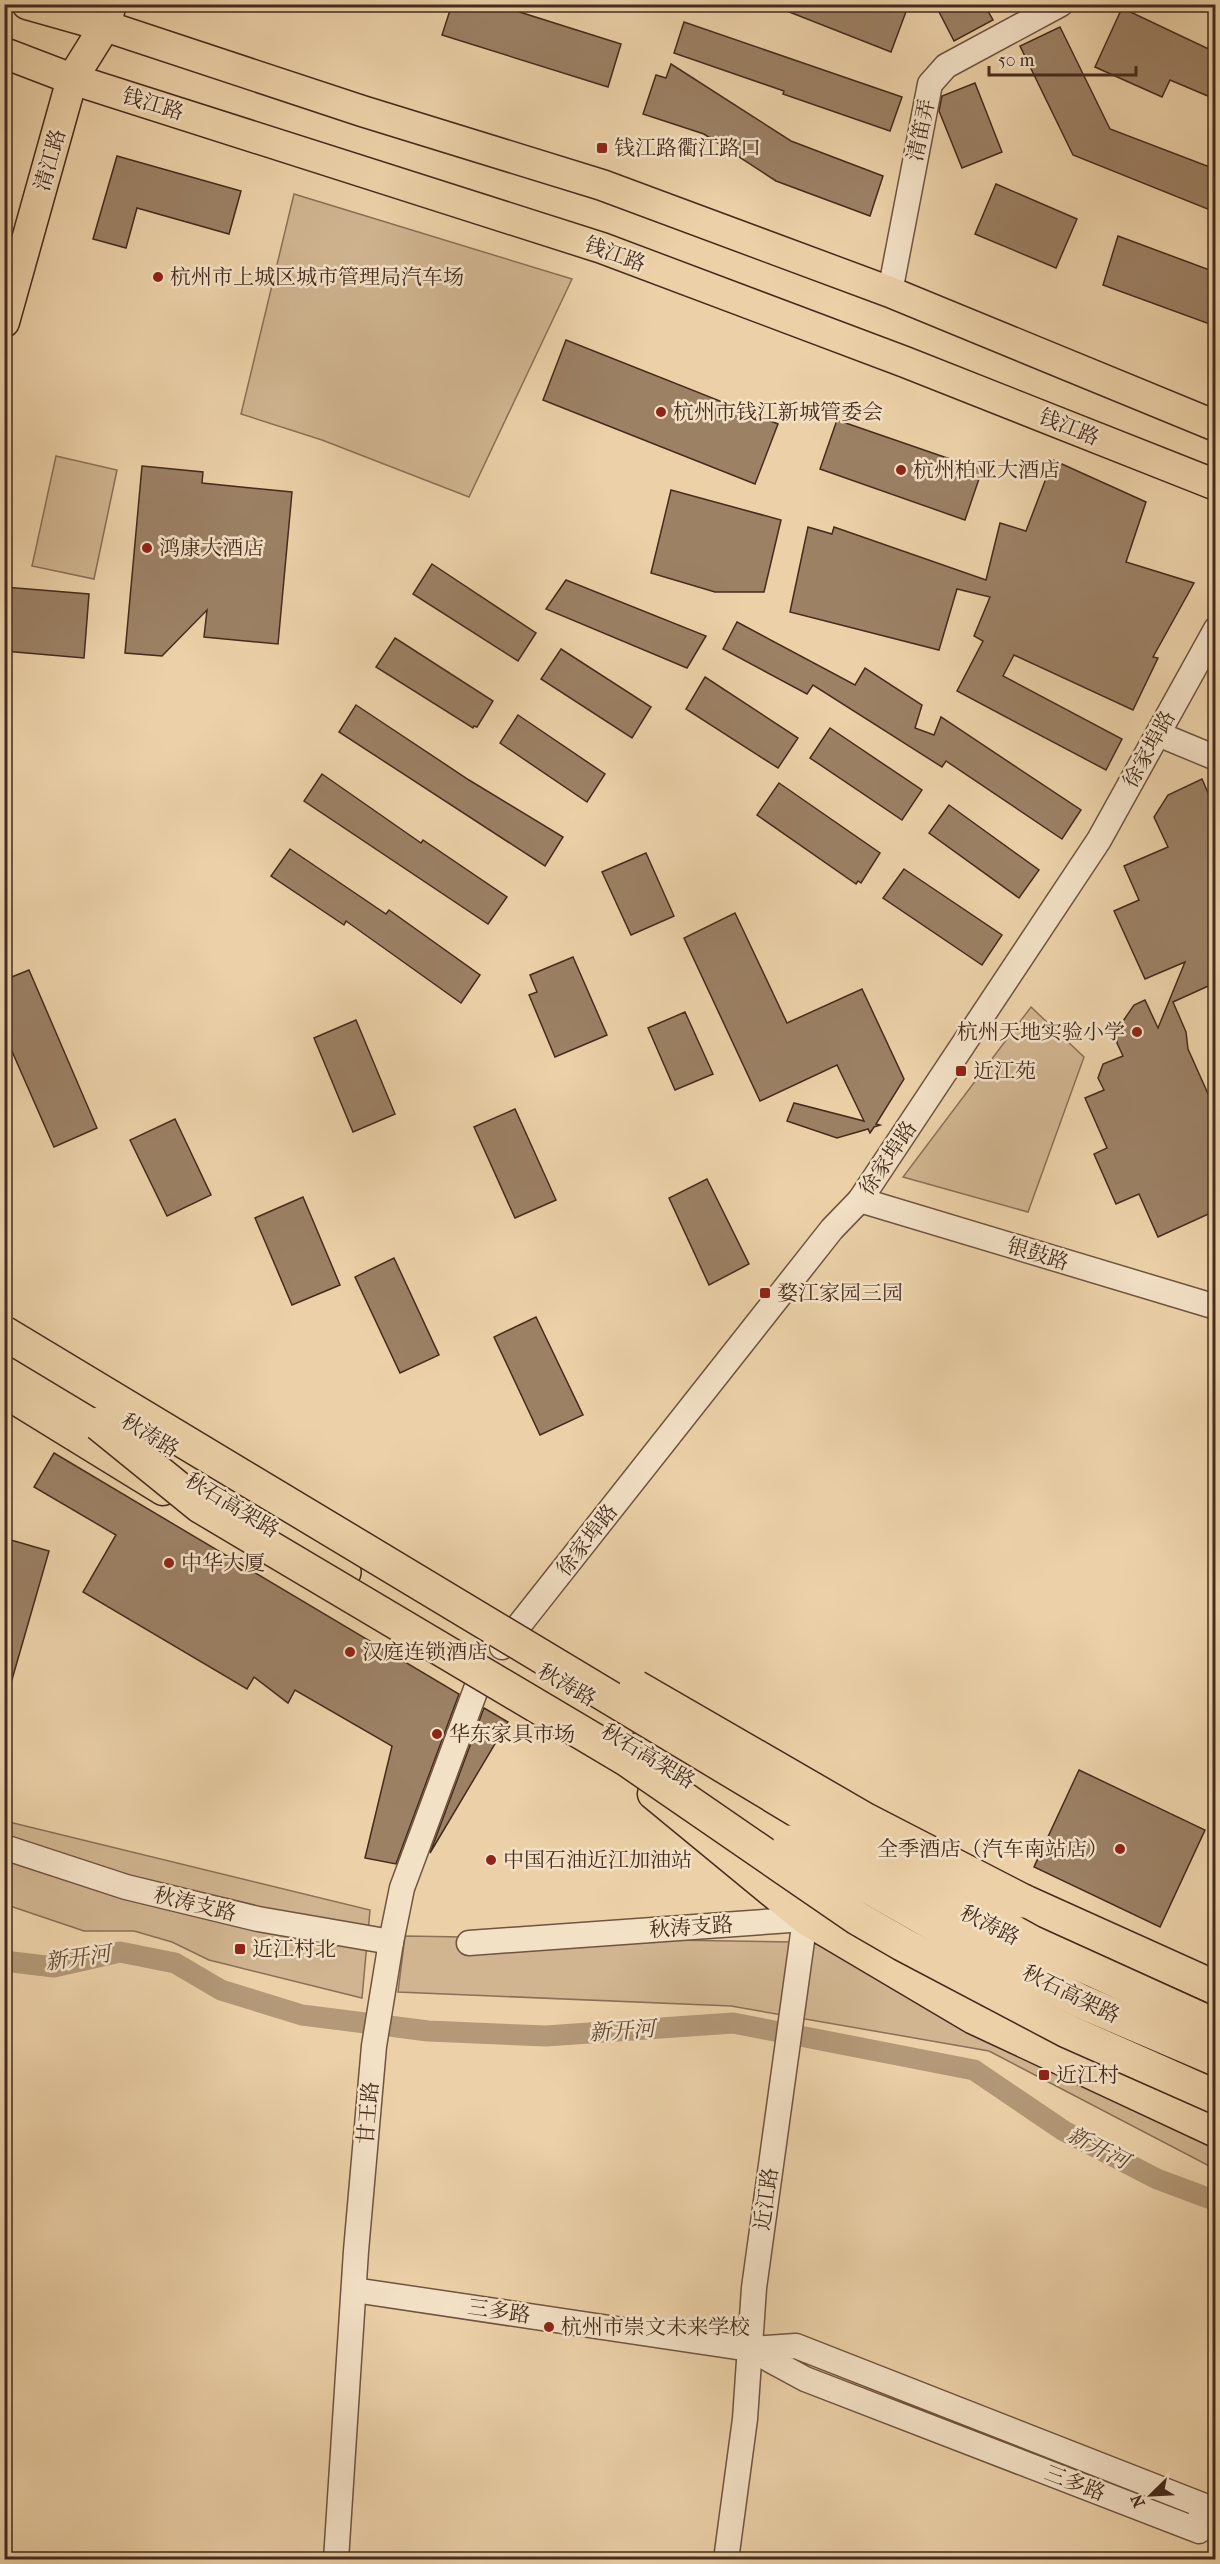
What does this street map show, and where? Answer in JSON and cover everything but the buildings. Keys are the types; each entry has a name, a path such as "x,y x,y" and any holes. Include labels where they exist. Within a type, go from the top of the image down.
{"highway":[{"path":"4,1333 52,1350 377,1541 480,1597 866,1820 1023,1901 1215,1988"},
{"name":"秋石高架路","path":"4,1333 815,1821 1031,1942 1215,2026"},
{"name":"秋石高架路","path":"4,1366 869,1888 1080,2001 1215,2060"},
{"path":"99,1424 200,1506 626,1759 857,1918 1067,2031 1215,2097"}],"main road":[{"path":"27,4 108,15 362,111 602,185 890,292 1215,426"},
{"name":"清江路","path":"4,322 72,79 108,15"},
{"name":"钱江路","path":"4,53 72,79 602,248 905,362 1215,485"},
{"name":"秋涛路","path":"4,1333 113,1412 501,1647 844,1848 923,1892 1031,1945 1160,2006 1215,2026"},
{"name":"秋涛路","path":"4,1392 307,1580 864,1909 1012,1988 1215,2079"},
{"path":"616,1763 805,1919 974,2019 1215,2132"}],"street":[{"name":"清笛弄","path":"890,292 930,84 946,66 1061,4"},
{"name":"徐家埠路","path":"501,1647 832,1229 860,1200 1099,840 1215,629"},
{"path":"1158,734 1215,758"},
{"name":"银鼓路","path":"860,1200 1215,1308"},
{"name":"甘王路","path":"336,2559 354,2290 374,2046 402,1888 479,1681"},
{"name":"秋涛支路","path":"4,1847 137,1890 258,1919 391,1942"},
{"name":"近江路","path":"726,2559 745,2419 754,2288 805,1919 844,1848"},
{"name":"秋涛支路","path":"469,1943 805,1919"},
{"name":"三多路","path":"354,2290 750,2349 796,2346 1202,2505 1199,2531 804,2379 750,2349"}],"shaded area":[{"path":"294,194 572,279 469,497 322,440 241,414"},
{"path":"56,456 117,470 94,579 32,566"},
{"path":"1031,1007 1084,1057 1028,1212 903,1177"},
{"path":"5,1821 370,1910 362,1998 209,1960 172,1942 134,1931 84,1931 7,1905 5,1910"},
{"path":"405,1936 789,1942 929,1953 1215,2076 1215,2169 989,2051 731,2006 398,1992"}],"waterway":[{"name":"新开河","path":"4,1961 54,1967 120,1952 175,1963 221,1990 302,2015 428,2031 546,2036 733,2023 974,2070 1064,2131 1157,2179 1216,2201"}],"place":[{"name":"钱江路衢江路口","path":"602,148"},
{"name":"杭州市上城区城市管理局汽车场","path":"158,277"},
{"name":"杭州市钱江新城管委会","path":"661,412"},
{"name":"杭州柏亚大酒店","path":"901,470"},
{"name":"鸿康大酒店","path":"147,548"},
{"name":"杭州天地实验小学","path":"1137,1032"},
{"name":"近江苑","path":"961,1071"},
{"name":"婺江家园三园","path":"765,1293"},
{"name":"中华大厦","path":"169,1563"},
{"name":"汉庭连锁酒店","path":"350,1652"},
{"name":"华东家具市场","path":"437,1734"},
{"name":"全季酒店（汽车南站店）","path":"1120,1849"},
{"name":"中国石油近江加油站","path":"491,1860"},
{"name":"近江村北","path":"240,1949"},
{"name":"近江村","path":"1044,2075"},
{"name":"杭州市崇文未来学校","path":"549,2327"}]}
